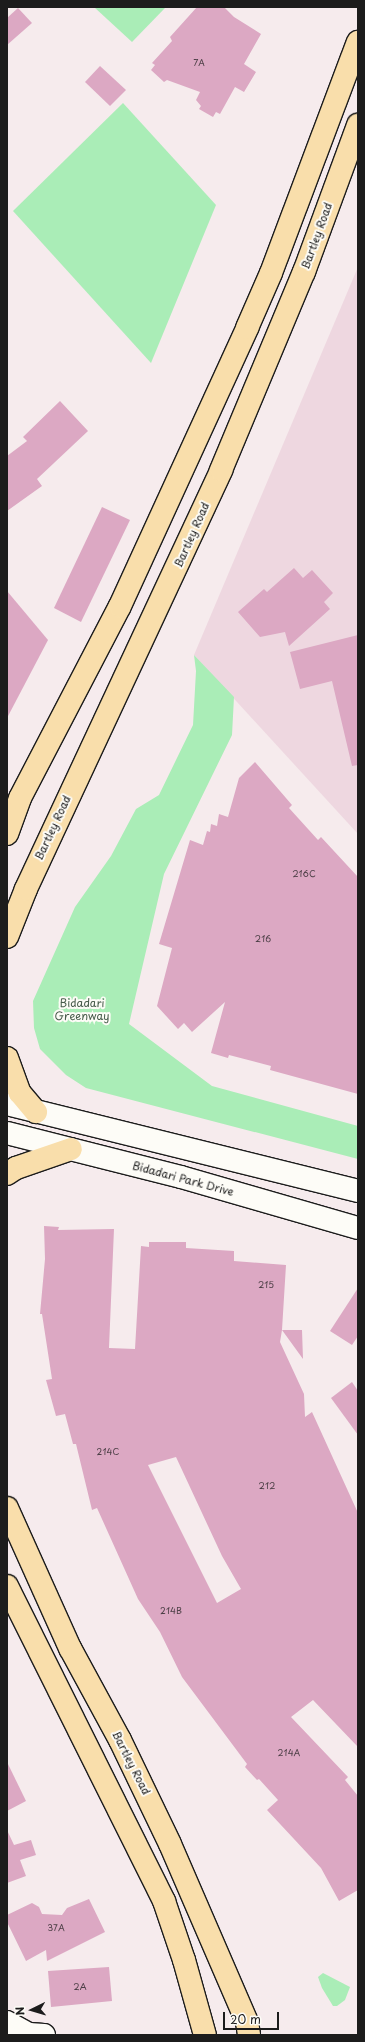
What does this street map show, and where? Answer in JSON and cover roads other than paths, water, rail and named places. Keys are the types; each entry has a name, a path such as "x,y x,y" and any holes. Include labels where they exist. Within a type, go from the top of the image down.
{"highway":[{"path":"7,834 20,798 120,606 247,328 271,273 358,42"},
{"name":"Bartley Road","path":"7,937 26,889 221,470 304,272 358,125"},
{"path":"7,1058 20,1093 36,1112"},
{"path":"7,1174 29,1163 71,1149"},
{"name":"Bartley Road","path":"7,1508 70,1648 120,1740 170,1844 248,2028"},
{"path":"7,1586 164,1901 184,1960 205,2035"}],"street":[{"path":"7,1104 358,1191"},
{"name":"Bidadari Park Drive","path":"7,1133 181,1177 358,1228"},
{"path":"7,2022 29,2034 44,2035"}],"park label":[{"name":"Bidadari Greenway","path":"82,1010"}]}
